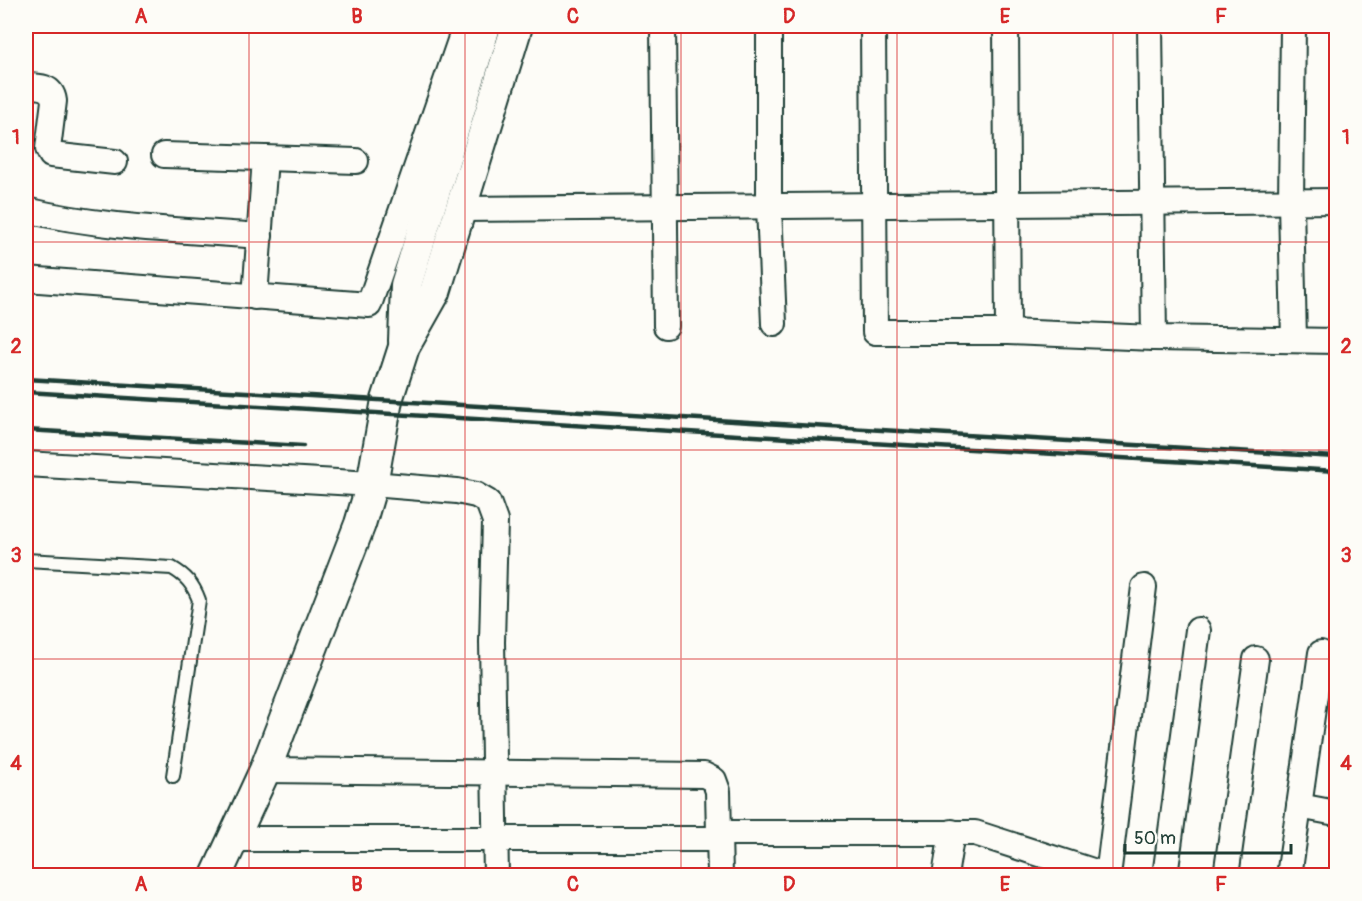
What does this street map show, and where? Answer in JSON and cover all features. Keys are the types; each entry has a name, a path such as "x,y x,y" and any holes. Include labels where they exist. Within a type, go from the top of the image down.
{"street":[{"path":"216,876 265,770 326,607 360,524 372,484 387,400 404,346 435,292 517,26"},
{"path":"663,26 666,326"},
{"path":"769,26 769,207 774,324"},
{"path":"873,26 875,332 1008,332 1154,338 1336,341"},
{"path":"1006,26 1008,332"},
{"path":"1150,26 1154,338"},
{"path":"1293,26 1291,202 1294,340"},
{"path":"404,346 406,285 465,27"},
{"path":"26,279 369,305 465,27"},
{"path":"26,86 40,87 53,94 48,149 51,155 115,162"},
{"path":"164,155 356,161"},
{"path":"255,297 265,158"},
{"path":"460,209 1336,201"},
{"path":"26,210 105,224 260,236"},
{"path":"26,464 372,484 457,491 476,495 488,502 495,521 492,642 496,876"},
{"path":"233,838 496,839 952,832 975,833 1108,876 1144,587"},
{"path":"1165,876 1198,630"},
{"path":"1289,876 1321,653"},
{"path":"1226,876 1256,659"},
{"path":"265,770 704,775 714,780 718,791 720,876"},
{"path":"1299,806 1336,813"},
{"path":"945,876 952,832"}],"lane":[{"path":"26,560 172,568 184,575 194,588 199,600 173,776"}],"railway":[{"path":"26,379 1336,457"},
{"path":"26,392 1336,471"},
{"path":"26,430 303,446"}]}
